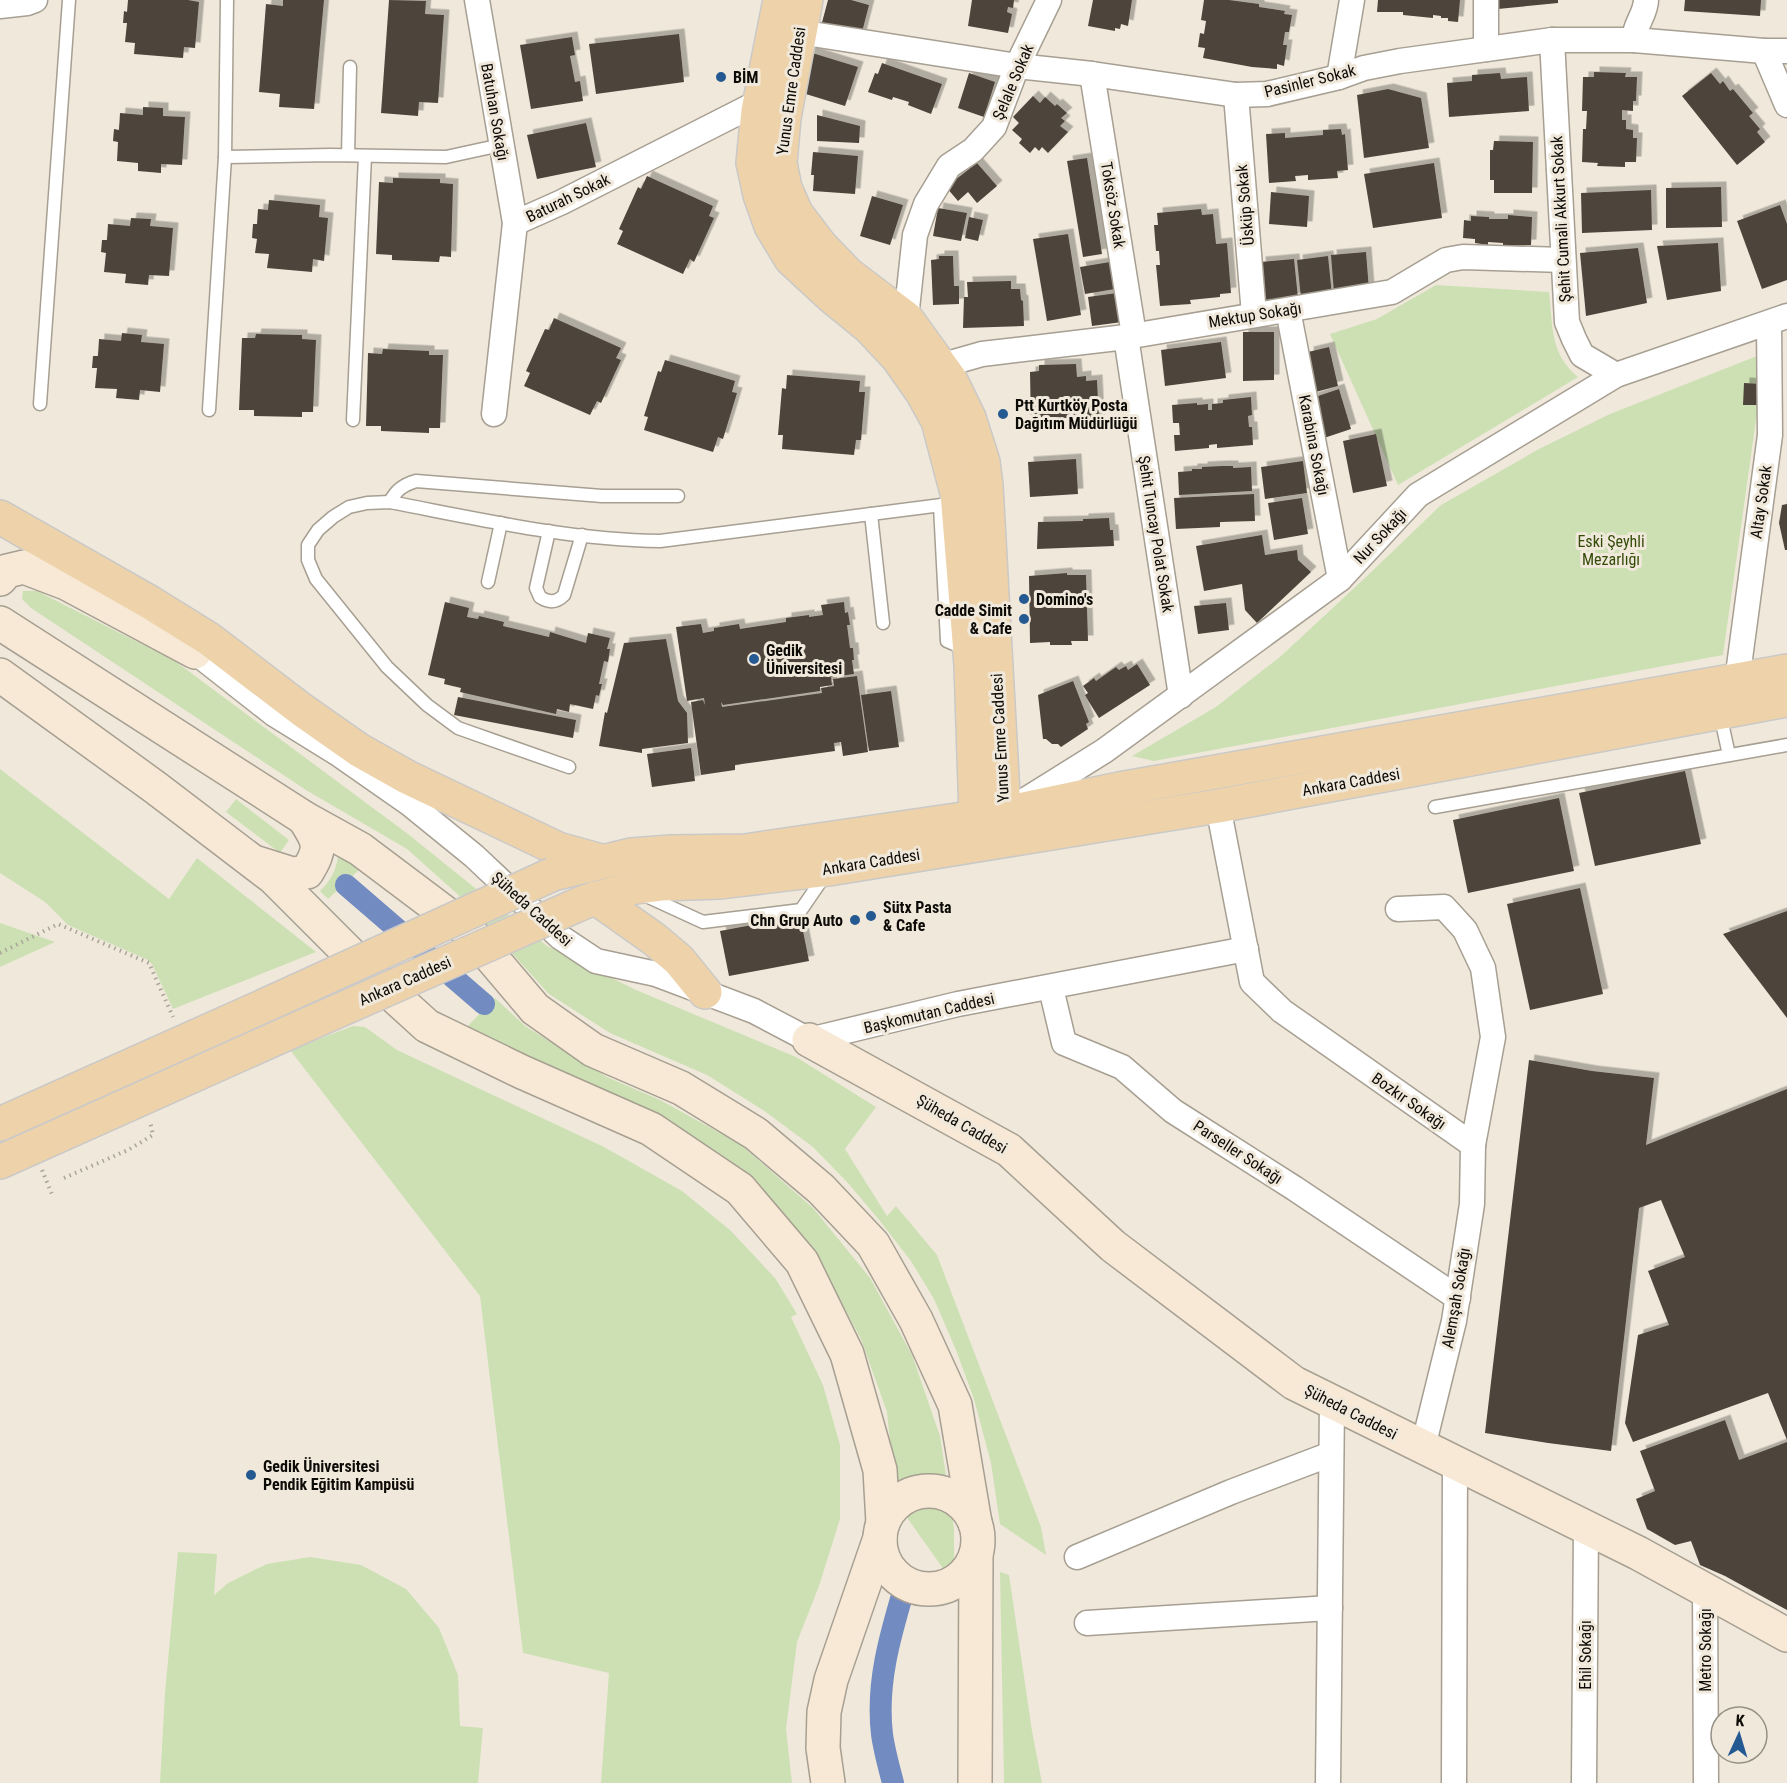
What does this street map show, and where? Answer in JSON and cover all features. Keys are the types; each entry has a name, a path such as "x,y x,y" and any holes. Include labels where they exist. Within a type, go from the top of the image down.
{"main road":[{"name":"Yunus Emre Caddesi","path":"780,0 759,102 753,163 760,195 771,226 791,259 869,327 898,358 922,392 938,421 957,493 949,505 991,825"},
{"name":"Yunus Emre Caddesi","path":"806,0 784,118 780,163 785,188 796,213 821,246 848,274 906,318 942,368 962,402 983,462 989,524 991,825"},
{"path":"0,517 151,603 209,639 359,750 407,777 558,849 601,861"},
{"name":"Ankara Caddesi","path":"0,1162 584,902 630,889 661,884 720,882 829,869 1119,789 1787,671"},
{"name":"Ankara Caddesi","path":"0,1124 553,874 601,861 631,855 745,851 991,825 1218,806 1787,700"},
{"path":"584,902 654,939 679,960 705,992"}],"street":[{"path":"0,6 35,0"},
{"name":"Batuhan Sokağı","path":"477,0 515,223"},
{"name":"Şelale Sokak","path":"906,318 915,236 926,204 949,166 973,150 994,127 1017,66 1049,0"},
{"path":"1339,77 1352,0"},
{"path":"1486,0 1486,49"},
{"path":"1634,40 1634,33 1646,0"},
{"name":"Pasinler Sokak","path":"799,32 1017,66 1092,74 1236,95 1267,94 1339,77 1364,68 1400,61 1552,40 1634,40 1776,51"},
{"name":"Şehit Cumali Akkurt Sokak","path":"1552,40 1567,322 1582,355 1616,375"},
{"path":"1776,51 1787,105"},
{"name":"Toksöz Sokak","path":"1092,74 1130,336"},
{"name":"Üsküp Sokak","path":"1236,95 1254,315"},
{"name":"Baturah Sokak","path":"494,414 515,223 562,202 759,102"},
{"name":"Mektup Sokağı","path":"942,368 982,354 1130,336 1392,292 1446,260 1463,257 1563,260"},
{"name":"Karabina Sokağı","path":"1288,310 1340,579"},
{"name":"Nur Sokağı","path":"991,825 1104,751 1340,579 1418,495 1616,375 1778,319"},
{"name":"Altay Sokak","path":"1737,681 1770,435 1778,319"},
{"name":"Şehit Tuncay Polat Sokak","path":"1130,336 1180,696"},
{"path":"0,579 8,571 24,567 66,583 195,652"},
{"name":"Şüheda Caddesi","path":"151,603 195,652 274,714 337,753 410,804 474,856 567,942 596,961 656,974 754,1011 1009,1150 1113,1246 1294,1383 1638,1553 1787,1635"},
{"path":"5,622 304,818 360,849 469,931 535,1009 593,1050 681,1088 756,1134 822,1189 873,1244 916,1320 955,1405 978,1539 976,1555 975,1783"},
{"path":"0,675 156,788 274,878 372,976 427,1026 522,1072 651,1129 740,1189 802,1262 847,1354 880,1470 882,1553 888,1568 899,1579 913,1586 928,1589 944,1587 958,1580 969,1569 976,1555"},
{"path":"1104,751 1098,774 1102,780 1119,789"},
{"name":"Bozkır Sokağı","path":"1218,806 1252,982 1282,1011 1473,1145"},
{"path":"253,862 292,874 307,872 316,857 318,840 304,818"},
{"path":"1398,909 1444,907 1465,930 1483,968 1493,1036 1473,1145"},
{"name":"Başkomutan Caddesi","path":"809,1040 958,1005 1246,949"},
{"name":"Parseller Sokağı","path":"1051,988 1064,1043 1122,1067 1173,1111 1458,1298"},
{"name":"Alemşah Sokağı","path":"1423,1447 1458,1298 1472,1204 1473,1145"},
{"path":"1328,1783 1332,1402"},
{"path":"1077,1557 1231,1492 1331,1454"},
{"path":"1454,1783 1455,1463"},
{"path":"828,1783 823,1748 824,1712 831,1680 881,1530 891,1508 905,1497 921,1492 938,1491 954,1497 967,1508 975,1523"},
{"name":"Ehil Sokağı","path":"1584,1783 1586,1527"},
{"name":"Metro Sokağı","path":"1705,1590 1706,1783"},
{"path":"1087,1623 1330,1608"}],"lane":[{"path":"40,404 69,0"},
{"path":"209,410 225,157 227,0"},
{"path":"348,155 350,67"},
{"path":"225,157 348,155 446,157 501,145"},
{"path":"353,420 365,156"},
{"path":"390,502 395,491 408,483 416,482 602,496 678,496"},
{"path":"569,767 458,728 427,705 387,667 316,579 308,560 308,545 318,530 349,507 366,503 390,502 549,531 624,540 660,541 949,505"},
{"path":"871,514 883,623"},
{"path":"488,582 501,523"},
{"path":"549,531 536,588 540,597 549,601 560,599 564,595 582,535"},
{"path":"1720,713 1729,755"},
{"path":"1435,807 1787,745"}],"path":[{"path":"0,952 58,924 149,963 173,1017"},
{"path":"64,1178 128,1150"}],"green space":[{"path":"1436,285 1549,292 1558,349 1562,359 1578,377 1398,485 1330,334 1377,319"},
{"name":"Eski Şeyhli Mezarlığı","path":"1757,356 1760,391 1723,655 1154,761 1132,756 1216,707 1281,656 1441,505 1539,449 1610,414"},
{"path":"23,591 37,591 175,661 408,834 547,946 636,990 796,1057 876,1107 845,1149 887,1216 896,1206 937,1255 1041,1527 1046,1555 1000,1524 991,1463 974,1399 934,1299 911,1261 880,1221 813,1147 763,1110 707,1075 610,1033 549,994 464,900 407,849 306,790 31,608 22,599"},
{"path":"0,769 169,899 197,858 316,952 173,1009 152,964 146,959 68,925 45,902 0,873"},
{"path":"236,799 289,840 280,853 226,812"},
{"path":"338,857 361,868 328,899 320,891 332,876"},
{"path":"0,923 55,942 0,967"},
{"path":"495,998 525,1026 607,1077 660,1100 740,1144 813,1208 870,1278 912,1355 940,1436 954,1528 954,1584 896,1502 887,1412 861,1339 825,1272 770,1198 702,1151 464,1030"},
{"path":"353,1026 365,1027 397,1050 604,1147 682,1191 730,1230 775,1278 797,1314 791,1317 823,1385 840,1445 840,1519 819,1586 797,1642 786,1729 792,1783 601,1783 609,1673 523,1653 480,1296 290,1050"},
{"path":"178,1552 217,1554 214,1595 228,1583 267,1564 310,1557 361,1565 406,1589 439,1628 458,1675 460,1726 483,1728 478,1783 160,1783 165,1693"},
{"path":"1000,1572 1009,1575 1042,1783 1004,1783"}],"building":[{"path":"128,0 199,2 195,48 184,47 183,58 134,54 135,43 125,42 127,23 123,23"},
{"path":"283,0 324,0 314,109 279,107 280,94 259,92 266,4 283,6"},
{"path":"389,0 426,1 425,14 444,15 438,103 419,102 418,116 381,113"},
{"path":"828,0 851,0 869,5 860,40 820,30"},
{"path":"972,0 1014,0 1013,8 1008,7 1007,12 1012,14 1008,33 968,26"},
{"path":"1093,0 1132,0 1128,26 1121,24 1120,29 1115,28 1115,31 1088,26"},
{"path":"1204,0 1229,0 1259,4 1259,7 1285,11 1284,14 1292,15 1289,32 1285,32 1283,45 1287,45 1284,66 1277,64 1277,69 1252,67 1203,58 1205,48 1198,47 1200,33 1204,34 1206,21 1201,20"},
{"path":"1378,0 1460,0 1458,22 1433,15 1433,18 1403,15 1403,12 1377,12"},
{"path":"1497,0 1558,0 1558,3 1498,9"},
{"path":"1685,0 1761,0 1760,16 1684,11"},
{"path":"679,34 684,82 596,94 589,44"},
{"path":"572,37 575,55 570,56 575,82 580,81 583,101 531,109 520,45"},
{"path":"809,52 858,67 845,106 796,91"},
{"path":"882,63 942,84 931,114 908,105 909,102 893,97 892,100 868,92 875,73 878,74"},
{"path":"1594,72 1626,73 1625,77 1637,77 1636,101 1633,101 1633,111 1622,110 1622,120 1626,120 1626,129 1633,130 1633,138 1637,138 1636,162 1625,162 1625,167 1597,166 1598,163 1582,162 1583,129 1586,129 1587,111 1582,111 1583,77 1594,77"},
{"path":"969,73 995,82 984,117 958,108"},
{"path":"1500,73 1501,79 1527,77 1529,111 1449,117 1447,83 1472,81 1472,75"},
{"path":"1711,73 1720,84 1723,81 1730,91 1733,89 1753,113 1749,116 1760,129 1757,132 1765,142 1737,165 1682,96"},
{"path":"1388,89 1421,98 1429,148 1364,158 1357,95"},
{"path":"1033,96 1040,103 1045,97 1067,113 1061,118 1065,121 1060,126 1068,132 1048,153 1042,147 1039,151 1035,147 1030,153 1019,143 1022,139 1012,130 1019,123 1013,117"},
{"path":"143,107 163,108 163,116 185,117 182,165 161,164 161,173 138,171 138,163 117,161 118,142 113,141 114,129 119,130 120,113 143,115"},
{"path":"817,115 860,126 859,143 817,141"},
{"path":"586,123 596,167 537,179 527,135"},
{"path":"1341,129 1342,135 1345,134 1348,170 1337,171 1338,178 1308,180 1308,175 1295,176 1296,181 1269,183 1266,134 1285,133 1285,138 1323,135 1323,130"},
{"path":"1494,141 1533,142 1532,193 1494,193 1494,180 1490,180 1490,150 1493,150"},
{"path":"813,152 858,156 855,194 813,191 814,175 811,175"},
{"path":"1087,158 1102,254 1083,257 1067,161"},
{"path":"977,163 997,186 977,203 968,192 958,201 946,187"},
{"path":"1434,163 1442,218 1373,228 1364,174"},
{"path":"647,176 713,206 709,216 714,218 694,262 690,259 683,274 617,244 623,231 619,229 638,187 641,189"},
{"path":"393,178 440,179 440,183 453,184 451,257 440,256 439,262 392,260 392,255 376,254 379,182 393,183"},
{"path":"1721,187 1722,227 1666,228 1666,188"},
{"path":"1651,190 1652,230 1582,233 1581,193"},
{"path":"1271,192 1309,196 1307,227 1269,224"},
{"path":"872,196 903,205 890,245 860,236"},
{"path":"269,200 320,205 319,217 328,218 324,261 313,259 312,272 267,268 269,254 255,253 257,239 252,238 253,224 257,224 258,209 268,210"},
{"path":"1780,205 1787,224 1787,280 1762,289 1737,221"},
{"path":"938,208 967,213 961,241 933,236"},
{"path":"1201,209 1202,215 1213,214 1216,244 1227,243 1231,293 1220,294 1220,297 1190,300 1191,304 1160,306 1156,265 1160,265 1159,251 1156,251 1154,225 1158,225 1157,213"},
{"path":"1508,215 1532,217 1531,245 1503,246 1503,243 1488,242 1488,245 1475,243 1475,239 1463,238 1464,220 1471,221 1471,216 1508,219"},
{"path":"969,217 983,220 978,241 965,238"},
{"path":"131,218 151,219 150,226 173,228 169,276 149,275 148,285 125,283 126,274 104,272 106,253 101,252 102,240 107,240 108,224 130,226"},
{"path":"1068,234 1081,315 1047,321 1033,239"},
{"path":"1718,243 1721,291 1667,300 1657,246"},
{"path":"1638,248 1647,303 1586,316 1580,253"},
{"path":"1366,252 1369,290 1334,293 1331,255"},
{"path":"939,256 953,256 954,286 959,286 959,304 933,305 931,260 939,259"},
{"path":"1328,256 1332,295 1301,298 1297,260"},
{"path":"1294,259 1298,298 1264,302 1260,262"},
{"path":"1110,262 1115,289 1085,294 1080,267"},
{"path":"1011,281 1011,289 1020,289 1024,326 963,328 964,297 968,297 967,282"},
{"path":"1117,293 1122,322 1092,326 1088,297"},
{"path":"554,318 621,348 616,358 621,360 601,403 597,401 590,415 524,386 530,373 526,371 545,329 549,330"},
{"path":"1243,332 1274,332 1274,380 1243,381"},
{"path":"122,333 142,335 141,342 164,344 160,392 140,390 139,400 116,398 117,389 95,388 97,368 92,368 93,356 98,356 99,339 121,341"},
{"path":"256,334 302,335 302,339 316,340 313,412 302,412 302,417 254,416 254,410 239,410 242,338 255,338"},
{"path":"1221,342 1226,378 1165,386 1161,350"},
{"path":"1329,347 1338,386 1312,393 1308,352"},
{"path":"383,349 429,351 429,355 443,355 440,428 429,428 429,433 381,431 381,426 366,426 368,353 382,354"},
{"path":"665,360 735,381 732,392 737,393 723,439 718,437 713,452 644,430 648,417 644,416 658,371 661,372"},
{"path":"1076,364 1077,377 1086,376 1086,381 1097,380 1099,421 1074,422 1074,418 1055,418 1055,423 1031,425 1030,372 1039,371 1039,365"},
{"path":"787,375 860,381 859,392 865,392 861,440 856,440 854,455 782,449 783,435 778,435 782,388 786,389"},
{"path":"1744,383 1761,384 1760,405 1743,405"},
{"path":"1339,389 1351,429 1324,438 1312,398"},
{"path":"1251,397 1252,415 1248,416 1249,427 1252,427 1253,445 1217,448 1217,444 1209,445 1209,448 1175,451 1174,435 1180,435 1179,423 1173,423 1172,405 1208,404 1208,410 1212,410 1212,404 1223,403 1223,400"},
{"path":"1376,434 1387,486 1353,493 1343,441"},
{"path":"1076,459 1078,494 1030,497 1028,462"},
{"path":"1303,461 1307,493 1265,499 1261,467"},
{"path":"1233,466 1233,468 1251,467 1252,491 1179,495 1178,472 1202,469 1202,467"},
{"path":"1254,494 1255,521 1220,522 1220,527 1176,529 1174,498"},
{"path":"1302,498 1308,534 1274,540 1268,503"},
{"path":"1787,504 1787,550 1785,550 1779,523 1782,505"},
{"path":"1109,518 1110,530 1113,530 1114,546 1037,549 1038,522"},
{"path":"1262,535 1265,555 1297,550 1298,560 1311,572 1257,623 1245,610 1242,584 1204,591 1196,546"},
{"path":"1067,573 1067,575 1086,575 1088,641 1071,641 1072,645 1050,645 1050,642 1030,643 1029,576"},
{"path":"445,602 469,608 467,617 478,619 479,616 504,622 503,626 549,637 550,632 586,643 588,633 610,638 607,649 610,649 608,662 604,661 599,684 602,684 599,696 596,695 593,709 570,704 569,712 557,709 556,714 460,692 461,688 444,684 445,679 428,675"},
{"path":"844,602 845,613 848,612 850,625 847,625 850,648 853,648 854,674 831,677 832,685 820,687 820,691 723,705 721,702 722,707 822,693 821,688 834,686 833,679 857,676 868,752 843,756 841,742 834,743 835,751 735,765 735,770 701,775 691,702 703,700 705,705 704,698 687,701 676,627 701,624 703,633 714,631 714,628 739,624 740,629 786,622 786,618 823,615 821,605"},
{"path":"1226,603 1229,630 1198,634 1194,606"},
{"path":"666,639 678,701 687,713 688,743 642,749 642,753 599,746 605,712 607,713 624,643"},
{"path":"1137,664 1150,685 1099,718 1085,695 1088,693 1083,686 1094,678 1096,681 1116,667 1119,670 1126,666 1128,670"},
{"path":"1073,681 1089,722 1086,724 1088,729 1061,747 1043,739 1038,695"},
{"path":"891,691 899,747 869,751 861,695"},
{"path":"458,697 576,720 573,738 454,715"},
{"path":"691,748 695,781 652,787 647,754"},
{"path":"1685,771 1701,844 1595,866 1579,793"},
{"path":"1559,798 1574,871 1468,893 1453,820"},
{"path":"1580,888 1603,994 1530,1010 1507,904"},
{"path":"1787,911 1787,1018 1723,934"},
{"path":"800,916 809,961 729,976 720,931"},
{"path":"1529,1060 1592,1071 1654,1078 1646,1145 1787,1089 1787,1440 1768,1393 1633,1442 1625,1423 1638,1335 1669,1325 1648,1271 1685,1257 1661,1200 1639,1208 1611,1451 1485,1433"},
{"path":"1725,1420 1739,1460 1787,1442 1787,1610 1700,1565 1691,1541 1675,1545 1647,1529 1636,1499 1655,1491 1640,1451"}],"waterway":[{"path":"346,885 484,1004"},
{"path":"893,1783 882,1734 881,1697 889,1642 904,1589"}],"place":[{"name":"BİM","path":"721,77"},
{"name":"Ptt Kurtköy Posta Dağıtım Müdürlüğü","path":"1003,414"},
{"name":"Domino's","path":"1024,599"},
{"name":"Cadde Simit & Cafe","path":"1024,619"},
{"name":"Gedik Üniversitesi","path":"754,659"},
{"name":"Sütx Pasta & Cafe","path":"871,916"},
{"name":"Chn Grup Auto","path":"855,920"},
{"name":"Gedik Üniversitesi Pendik Eğitim Kampüsü","path":"251,1475"}]}
